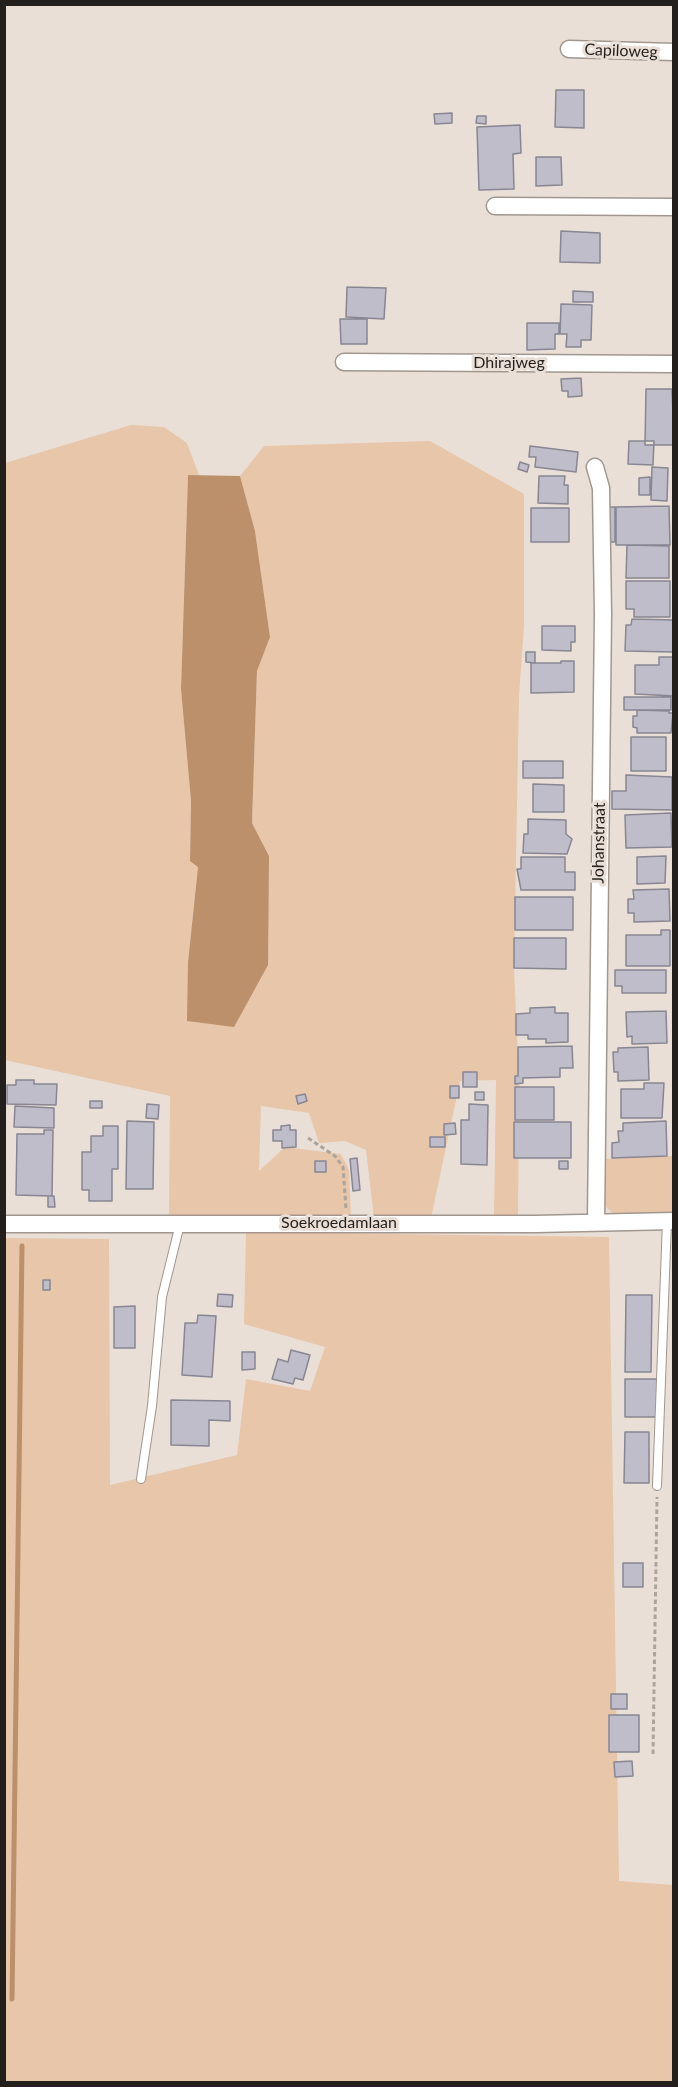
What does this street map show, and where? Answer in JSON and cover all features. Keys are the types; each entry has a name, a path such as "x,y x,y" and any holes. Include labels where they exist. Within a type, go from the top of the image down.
{"street":[{"name":"Capiloweg","path":"569,49 674,52"},
{"path":"495,206 674,207"},
{"name":"Dhirajweg","path":"344,362 674,364"},
{"name":"Johanstraat","path":"594,467 601,488 603,614 598,867 596,1221"},
{"name":"Soekroedamlaan","path":"4,1224 536,1224 670,1221"}],"lane":[{"path":"657,1486 670,1221"},
{"path":"141,1479 152,1406 162,1297 180,1224"}],"path":[{"path":"308,1138 335,1156 343,1167 347,1223"},
{"path":"653,1754 657,1486"}],"shaded area":[{"path":"131,425 164,427 187,443 199,475 188,475 181,689 191,801 190,860 198,866 188,962 269,856 252,823 257,671 270,637 255,531 240,476 264,446 430,441 524,494 524,626 519,695 514,968 519,1081 518,1218 494,1218 496,1080 460,1081 431,1218 374,1218 366,1150 345,1141 319,1143 309,1113 261,1106 259,1171 285,1147 341,1154 349,1170 351,1217 169,1218 170,1096 5,1060 5,463"},
{"path":"188,475 240,476 255,531 270,637 257,671 252,823 269,856 268,965 234,1027 187,1021 188,962 198,867 190,861 191,801 181,689"},
{"path":"672,1156 673,1216 616,1216 603,1203 601,1159"},
{"path":"246,1232 609,1237 619,1881 673,1885 673,2082 5,2082 4,1238 109,1239 110,1485 237,1455 246,1379 310,1391 325,1347 244,1324"}],"building":[{"path":"556,90 584,90 584,128 555,127"},
{"path":"452,113 452,123 435,124 434,114"},
{"path":"477,116 486,116 486,124 476,123"},
{"path":"520,125 521,153 513,154 514,189 479,190 477,127"},
{"path":"536,157 561,157 562,185 536,186"},
{"path":"561,231 600,233 600,263 560,262"},
{"path":"347,287 386,288 384,319 346,317"},
{"path":"573,291 593,292 593,302 573,302"},
{"path":"561,304 592,305 591,340 581,340 581,347 566,347 567,334 560,334"},
{"path":"340,319 367,319 367,344 341,344"},
{"path":"527,323 559,323 559,334 555,334 555,349 527,350"},
{"path":"581,378 582,396 568,397 568,391 562,391 561,379"},
{"path":"646,389 672,389 674,445 645,445"},
{"path":"629,441 654,441 653,465 628,464"},
{"path":"530,446 578,452 576,472 535,467 536,457 529,457"},
{"path":"520,462 529,465 527,472 518,469"},
{"path":"652,467 668,468 667,501 651,500"},
{"path":"539,476 565,476 564,485 568,485 568,504 538,503"},
{"path":"650,477 650,495 639,495 639,478"},
{"path":"669,506 670,545 616,545 616,507"},
{"path":"607,507 615,507 615,542 608,542"},
{"path":"531,508 569,508 569,542 531,542"},
{"path":"627,545 669,546 669,578 626,578"},
{"path":"626,581 670,581 670,617 634,617 634,609 626,609"},
{"path":"632,619 674,620 673,652 625,651 626,625 631,625"},
{"path":"542,626 575,626 575,642 571,642 571,651 542,650"},
{"path":"526,652 535,652 535,663 526,662"},
{"path":"659,657 674,657 674,696 635,694 635,665 659,665"},
{"path":"561,661 574,661 574,692 531,693 531,663 561,663"},
{"path":"624,697 671,697 671,710 624,710"},
{"path":"637,710 673,713 671,733 637,733 637,728 633,727 633,716 637,716"},
{"path":"631,737 666,737 666,771 631,771"},
{"path":"523,761 563,761 563,778 523,778"},
{"path":"626,775 672,777 672,810 612,809 612,791 626,791"},
{"path":"533,784 564,785 564,812 533,812"},
{"path":"671,813 672,847 626,848 625,815"},
{"path":"528,819 566,820 566,834 572,839 567,854 523,853 524,834 528,834"},
{"path":"666,856 665,883 637,884 637,857"},
{"path":"521,857 565,857 565,872 575,872 575,890 521,890 517,869 521,869"},
{"path":"669,889 670,921 634,922 634,913 628,913 628,899 634,899 633,890"},
{"path":"515,897 573,897 573,930 515,930"},
{"path":"661,930 670,930 670,966 626,966 626,935 661,935"},
{"path":"514,938 566,938 566,969 514,968"},
{"path":"615,970 666,970 666,993 622,993 622,986 615,986"},
{"path":"555,1007 555,1013 568,1013 568,1042 546,1043 546,1039 528,1039 528,1035 516,1035 516,1014 530,1013 530,1008"},
{"path":"666,1011 667,1043 632,1044 632,1036 627,1037 626,1012"},
{"path":"572,1046 573,1068 560,1068 560,1077 523,1078 523,1083 515,1084 515,1076 518,1076 518,1047"},
{"path":"648,1047 649,1080 618,1081 618,1072 614,1072 613,1052 618,1052 618,1048"},
{"path":"463,1072 477,1072 477,1087 463,1087"},
{"path":"16,1080 34,1080 34,1084 57,1084 56,1105 7,1104 7,1085 16,1085"},
{"path":"644,1083 664,1083 662,1118 621,1118 621,1089 644,1089"},
{"path":"450,1086 459,1086 459,1098 450,1098"},
{"path":"515,1087 554,1087 554,1120 515,1120"},
{"path":"475,1092 484,1092 484,1100 475,1100"},
{"path":"305,1094 307,1101 298,1104 296,1096"},
{"path":"90,1101 102,1101 102,1108 90,1108"},
{"path":"147,1104 159,1105 158,1119 146,1118"},
{"path":"469,1104 488,1105 487,1165 461,1164 461,1120 469,1120"},
{"path":"15,1106 54,1108 54,1128 14,1127"},
{"path":"127,1121 154,1122 153,1189 126,1189"},
{"path":"666,1121 667,1156 612,1158 612,1143 619,1142 618,1131 623,1131 623,1123"},
{"path":"514,1122 571,1122 571,1158 514,1158"},
{"path":"455,1123 456,1134 444,1135 444,1124"},
{"path":"290,1125 290,1130 296,1130 296,1147 282,1148 282,1141 273,1141 273,1130 281,1130 281,1126"},
{"path":"103,1126 118,1126 118,1169 112,1169 112,1201 89,1201 89,1190 82,1190 82,1152 91,1152 91,1136 103,1136"},
{"path":"44,1130 53,1130 52,1196 16,1195 17,1134 44,1134"},
{"path":"430,1137 445,1137 445,1147 430,1147"},
{"path":"357,1158 360,1190 353,1191 350,1159"},
{"path":"315,1161 326,1161 326,1172 315,1172"},
{"path":"559,1161 568,1161 568,1169 559,1169"},
{"path":"48,1196 54,1196 55,1207 48,1207"},
{"path":"43,1280 50,1280 50,1290 43,1290"},
{"path":"218,1294 233,1295 232,1307 217,1306"},
{"path":"626,1295 652,1295 651,1372 625,1372"},
{"path":"135,1306 135,1348 114,1348 114,1307"},
{"path":"198,1315 216,1316 212,1377 182,1375 185,1323 197,1323"},
{"path":"291,1350 310,1355 303,1380 295,1378 293,1384 272,1379 278,1359 288,1362"},
{"path":"242,1352 255,1352 255,1369 242,1370"},
{"path":"625,1379 659,1379 659,1417 625,1417"},
{"path":"171,1400 230,1401 230,1421 209,1420 209,1446 171,1445"},
{"path":"625,1432 649,1432 649,1483 624,1483"},
{"path":"623,1563 643,1563 643,1587 623,1587"},
{"path":"611,1694 627,1694 627,1709 611,1709"},
{"path":"609,1715 639,1715 639,1752 609,1752"},
{"path":"632,1761 633,1776 615,1777 614,1762"}],"waterway":[{"path":"12,1999 22,1246"}]}
